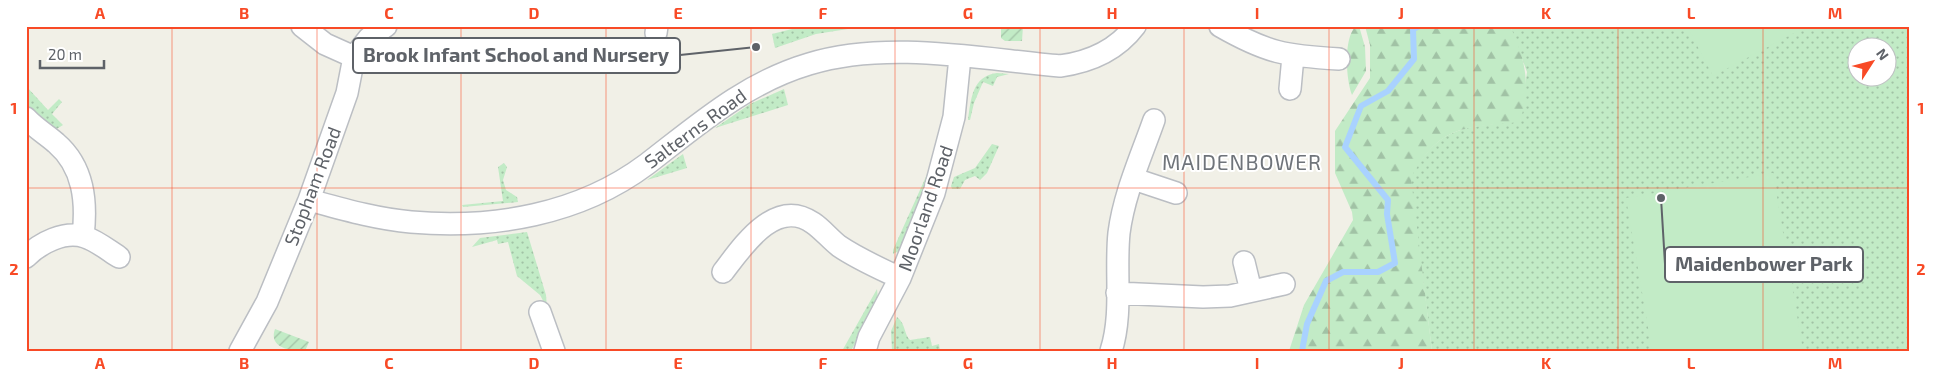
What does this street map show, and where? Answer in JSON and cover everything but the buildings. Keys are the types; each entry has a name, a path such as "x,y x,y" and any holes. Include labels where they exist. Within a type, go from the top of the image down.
{"street":[{"path":"302,26 325,44 354,57"},
{"name":"Stopham Road","path":"248,348 309,200 347,92 354,57 369,38 386,26"},
{"name":"Salterns Road","path":"309,200 353,212 410,222 472,223 531,216 577,202 618,182 645,165 722,105 742,92 784,72 830,59 881,52 909,52 1060,66 1075,64 1102,54 1117,45 1135,26"},
{"path":"1220,26 1253,44 1293,56 1340,59"},
{"path":"1290,89 1293,56"},
{"name":"Moorland Road","path":"864,351 900,278 934,193 955,109 960,57"},
{"path":"26,118 58,144 76,171 86,202 83,236"},
{"path":"1111,351 1114,334 1120,231 1134,179 1154,120"},
{"path":"1134,179 1176,193"},
{"path":"723,272 762,227 771,220 791,215 812,223 855,256 900,278"},
{"path":"26,257 49,241 70,236 83,236 119,257"},
{"path":"1244,262 1251,291"},
{"path":"1116,293 1202,298 1230,296 1284,284"},
{"path":"540,312 554,351"}],"green space":[{"path":"804,26 867,26 816,34 775,48 772,34"},
{"path":"1001,26 1023,26 1022,41 1005,41 1001,38"},
{"path":"1356,26 1359,26 1365,47 1366,71 1352,95 1348,80 1347,49 1352,32"},
{"path":"1365,26 1510,26 1520,50 1525,73 1525,96 1520,122 1469,128 1443,138 1432,147 1411,178 1432,351 1289,351 1304,305 1353,220 1352,212 1335,173 1335,131 1370,78 1370,45"},
{"path":"1510,26 1909,26 1909,351 1432,351 1410,178 1421,160 1443,138 1468,128 1520,121 1527,72"},
{"path":"1687,26 1796,26 1798,31 1713,76"},
{"path":"997,73 1009,74 997,77 993,86 983,82 974,103 970,120 968,120 974,90 982,79"},
{"path":"26,86 48,110 59,99 62,102 52,114 63,125 55,130 33,112 26,95"},
{"path":"784,89 788,105 715,128 750,104"},
{"path":"992,144 999,146 987,173 980,180 975,176 965,180 960,189 952,189 954,177 975,168"},
{"path":"683,154 687,168 647,180"},
{"path":"933,161 926,190 901,250 893,254 893,250"},
{"path":"504,163 507,167 503,180 506,190 517,197 518,202 463,207 462,205 503,201 498,167"},
{"path":"1773,173 1803,351 1652,351 1626,198"},
{"path":"527,232 546,295 547,308 540,295 517,276 508,242 498,244 497,240 472,247 480,238"},
{"path":"877,289 878,299 851,351 842,351"},
{"path":"897,317 910,340 930,337 932,346 939,344 940,351 892,351 891,331"},
{"path":"275,329 309,342 305,351 282,348 275,341"}],"waterway":[{"path":"1302,351 1307,324 1326,281 1343,272 1378,272 1395,263 1387,214 1388,200 1345,147 1361,106 1388,91 1414,59 1413,29 1420,26"}],"place":[{"name":"Brook Infant School and Nursery","path":"756,47"},
{"name":"Maidenbower Park","path":"1661,198"}],"district":[{"name":"MAIDENBOWER","path":"1242,161"}]}
